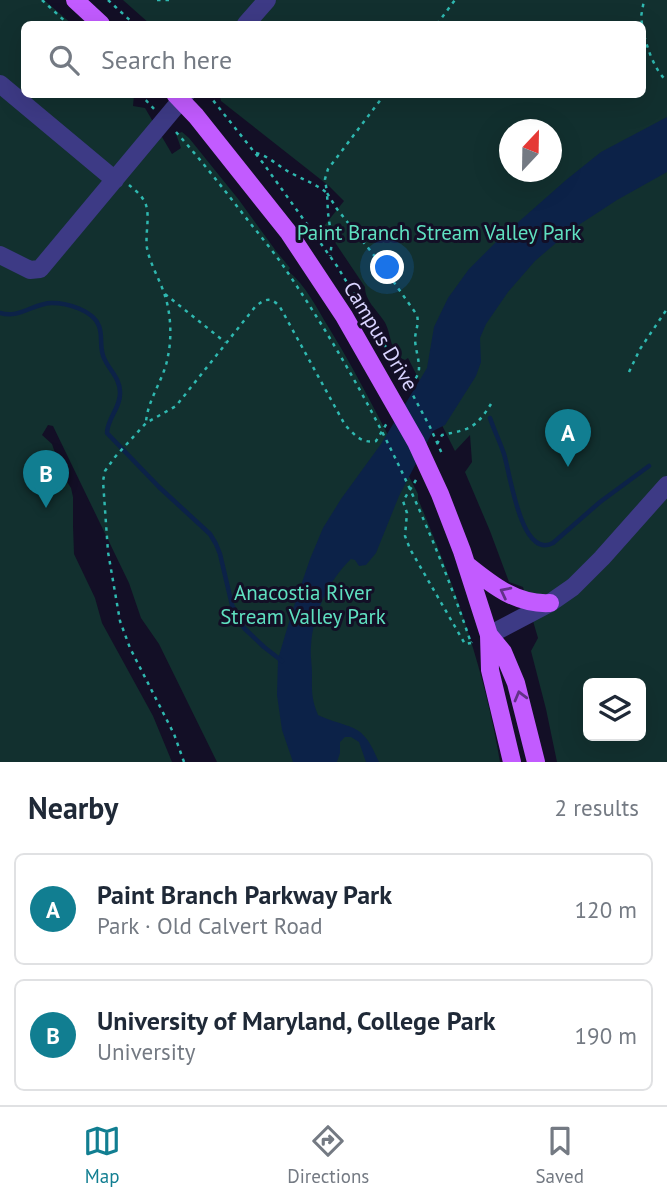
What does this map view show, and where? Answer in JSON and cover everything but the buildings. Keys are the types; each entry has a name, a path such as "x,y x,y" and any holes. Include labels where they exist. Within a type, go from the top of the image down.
{"main road":[{"path":"75,0 98,21"},
{"name":"Campus Drive","path":"182,98 289,233 326,288 416,442 440,494 489,635 490,670 512,762"},
{"path":"466,564 505,593 536,603 550,603"},
{"name":"Campus Drive","path":"489,635 503,652 516,683 536,762"}],"street":[{"path":"249,21 267,0"},
{"path":"0,84 116,178"},
{"path":"0,255 30,270 40,269 165,121 180,98"},
{"path":"489,635 550,603 585,576 667,485"}],"path":[{"path":"42,0 65,21"},
{"path":"108,0 131,21"},
{"path":"158,0 169,0"},
{"path":"440,21 455,0"},
{"path":"642,21 644,0"},
{"path":"646,42 660,74 667,81"},
{"path":"211,98 256,153 330,256 402,374 443,456"},
{"path":"330,256 332,242 325,179 328,169 382,98"},
{"path":"165,121 235,203 287,271 338,351 375,418 416,503 446,571 471,643 489,635"},
{"path":"256,153 327,193 417,315 419,323 415,343 418,363"},
{"path":"116,178 135,190 147,207 147,248 169,311 169,355 165,371 147,411 146,423"},
{"path":"165,294 226,343"},
{"path":"184,762 174,734 130,648 120,621 108,552 103,481 105,471 146,423 176,406 254,307 262,300 269,299 275,302 345,425 363,442 371,443"},
{"path":"629,372 640,349 667,309"}],"green space":[{"name":"Anacostia River Stream Valley Park","path":"0,0 44,0 68,21 21,21 21,98 134,98 133,106 145,108 172,154 181,148 176,134 182,132 189,138 239,200 290,268 288,271 311,298 353,369 418,494 467,628 486,694 500,762 217,762 159,644 141,618 129,583 53,426 48,425 42,435 52,444 73,497 74,554 95,598 102,623 153,716 172,762 0,762"},
{"name":"Paint Branch Stream Valley Park","path":"123,0 667,0 667,762 557,762 531,651 538,638 523,587 509,582 465,472 472,462 470,435 455,451 408,358 405,360 396,353 387,326 369,301 365,287 324,226 344,201 220,98 646,98 646,21 147,21"}],"water":[{"path":"667,117 667,172 571,230 535,261 508,292 486,324 480,338 481,362 476,376 445,425 433,431 399,496 376,553 366,565 359,566 351,559 335,577 318,610 311,649 312,694 318,715 362,733 379,762 366,762 359,742 345,737 340,742 337,762 293,762 282,730 277,695 278,659 292,612 323,528 381,444 427,368 434,327 448,298 469,269 496,242 566,180 601,152"}],"waterway":[{"path":"0,313 14,314 45,304 58,303 79,308 96,320 103,354 120,387 120,397 107,433 159,487 210,534 220,554 232,605 244,628 282,661"},
{"path":"490,418 504,454 525,527 533,539 542,545 553,543 600,502 649,466"}],"place":[{"name":"Paint Branch Parkway Park","path":"568,467"},
{"name":"University of Maryland, College Park","path":"46,508"}]}
